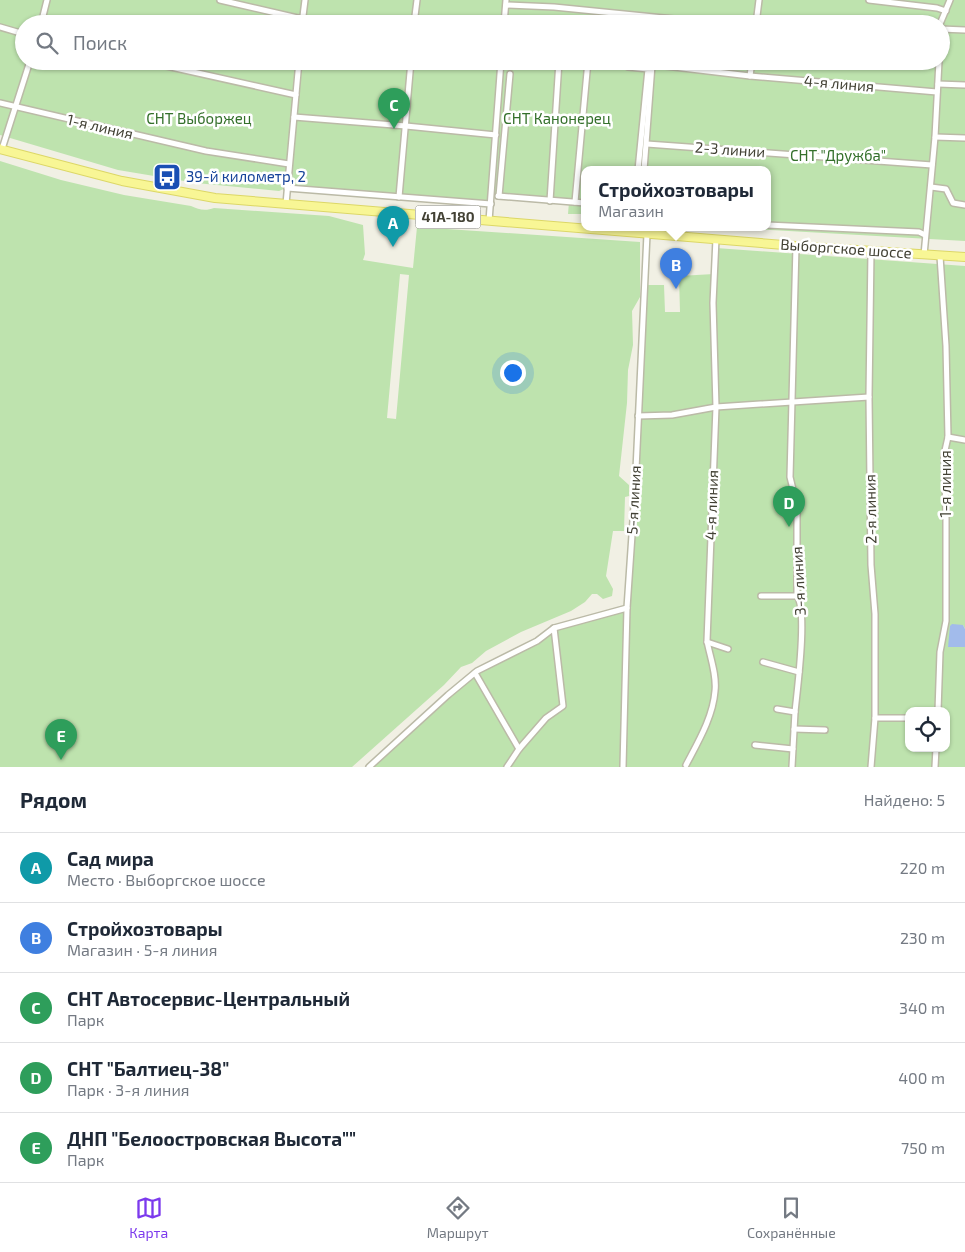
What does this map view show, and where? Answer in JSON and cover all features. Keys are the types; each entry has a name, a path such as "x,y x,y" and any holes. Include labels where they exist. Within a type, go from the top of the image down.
{"main road":[{"name":"41А-180","path":"1,149 113,179 192,194 286,204 581,228"},
{"name":"Выборгское шоссе","path":"640,231 647,234 796,246 965,257"}],"street":[{"path":"44,15 47,0"},
{"path":"220,0 276,15"},
{"path":"303,15 305,0"},
{"path":"415,15 416,0"},
{"path":"757,15 759,0"},
{"path":"869,0 937,8 946,11"},
{"path":"944,15 950,0"},
{"path":"505,15 506,2 634,15"},
{"path":"0,28 15,32"},
{"path":"950,29 965,30"},
{"path":"1,149 27,70"},
{"path":"184,70 296,95"},
{"path":"286,204 297,70"},
{"path":"399,197 410,70"},
{"path":"490,221 501,70"},
{"path":"550,201 558,70"},
{"path":"575,202 586,70"},
{"path":"638,166 648,70"},
{"path":"644,166 652,70"},
{"name":"4-я линия","path":"697,70 937,92"},
{"path":"750,76 751,70"},
{"path":"924,255 935,137 939,70"},
{"path":"499,196 510,74"},
{"path":"938,84 965,85"},
{"name":"1-я линия","path":"0,103 206,151 289,164"},
{"path":"294,117 496,135"},
{"path":"935,137 965,138"},
{"name":"2-3 линии","path":"647,144 932,165"},
{"path":"931,187 946,189 953,203 965,204"},
{"path":"287,188 491,204"},
{"path":"492,196 581,203"},
{"path":"771,225 919,232 926,235"},
{"name":"5-я линия","path":"623,767 627,608 635,496 647,234"},
{"name":"4-я линия","path":"686,765 706,725 715,692 715,678 707,642 716,407 713,303 716,239"},
{"name":"3-я линия","path":"792,767 801,617 800,600 797,596 797,506 790,477 796,246"},
{"name":"2-я линия","path":"870,251 872,565 876,614 871,767"},
{"name":"1-я линия","path":"938,707 940,652 946,621 944,455 948,437 946,346 940,256"},
{"path":"638,416 672,415 716,407 870,397"},
{"path":"948,437 965,440"},
{"path":"761,596 797,596"},
{"path":"369,767 475,673 537,641 554,628 627,608"},
{"path":"506,767 546,718 563,706 554,628"},
{"path":"707,642 728,649"},
{"path":"764,662 799,672"},
{"path":"475,673 519,749"},
{"path":"777,709 795,712"},
{"path":"874,718 905,718"},
{"path":"794,730 825,730"},
{"path":"755,745 793,749"},
{"path":"935,767 936,752"}],"green space":[{"path":"0,0 965,0 965,241 771,230 771,166 581,166 581,214 568,214 569,202 492,195 491,203 286,188 279,191 196,183 118,170 0,135"},
{"path":"0,161 61,180 124,195 200,209 208,210 214,208 329,216 363,225 365,254 363,260 413,268 417,227 640,242 640,297 632,311 633,345 628,370 627,403 619,476 629,485 629,496 625,497 624,531 613,531 606,576 613,589 612,596 603,599 597,594 592,594 585,602 571,611 521,632 486,651 472,663 461,667 444,685 352,767 0,767","holes":["400,274 409,275 396,419 387,418"]},
{"path":"716,248 965,266 965,629 963,625 948,646 965,647 965,767 369,767 475,673 538,642 554,628 627,608 645,285 664,285 665,312 680,312 679,276 714,274"}],"water":[{"path":"952,624 963,625 965,629 965,647 948,647 950,626"}],"place":[{"name":"СНТ Автосервис-Центральный","path":"394,129"},
{"name":"39-й километр, 2","path":"167,177"},
{"name":"Сад мира","path":"393,247"},
{"name":"Стройхозтовары","path":"676,289"},
{"name":"СНТ \"Балтиец-38\"","path":"789,527"},
{"name":"ДНП \"Белоостровская Высота\"\"","path":"61,760"}],"park label":[{"name":"СНТ Выборжец","path":"199,119"},
{"name":"СНТ Канонерец","path":"557,119"},
{"name":"СНТ \"Дружба\"","path":"838,156"}]}
